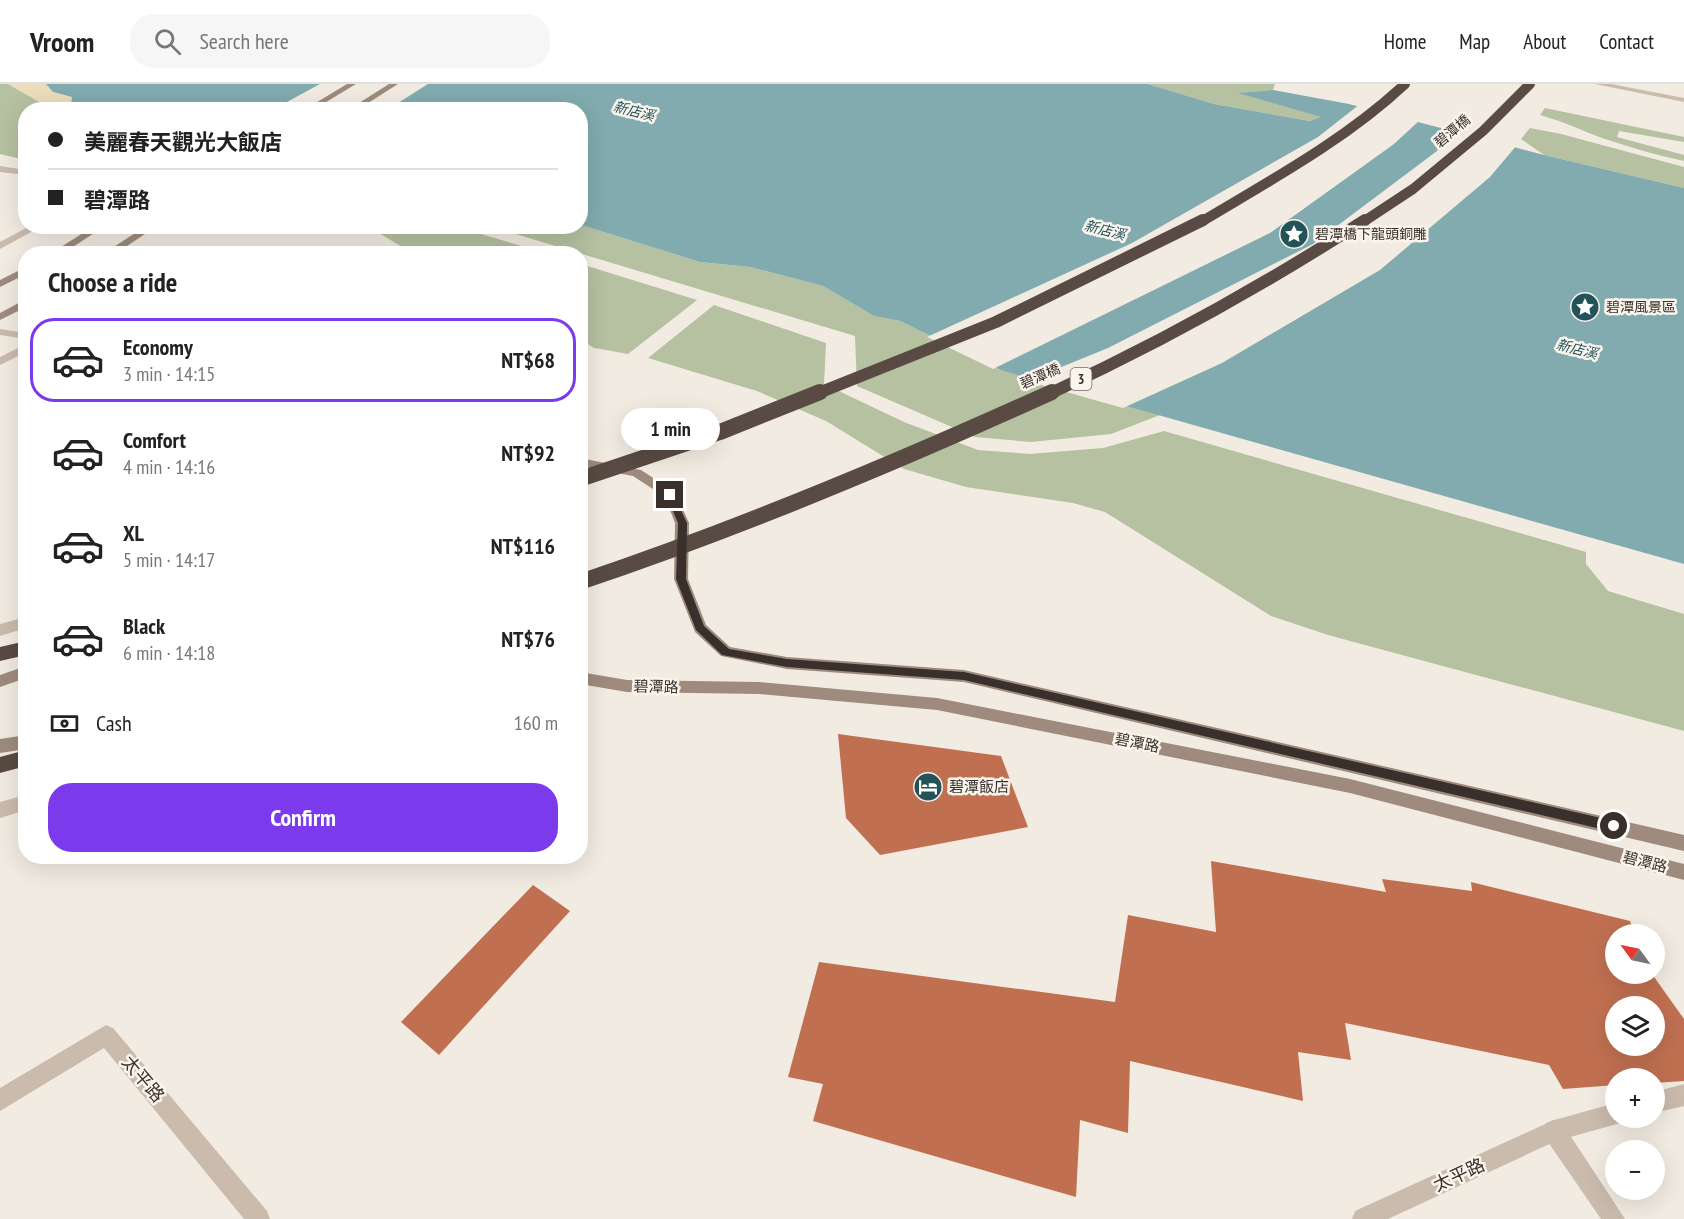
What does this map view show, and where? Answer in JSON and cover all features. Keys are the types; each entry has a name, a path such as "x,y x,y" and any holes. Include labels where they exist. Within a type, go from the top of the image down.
{"highway":[{"path":"588,476 720,432 1017,312 1196,225 1301,162 1390,98 1405,84"},
{"name":"碧潭橋","path":"588,579 646,560 909,457 1112,365 1299,263 1413,189 1483,131 1530,84"},
{"path":"0,654 18,650"},
{"path":"0,765 18,760"}],"street":[{"path":"321,102 352,84"},
{"path":"364,102 394,84"},
{"path":"1602,84 1684,100"},
{"path":"0,169 18,172"},
{"path":"0,246 23,234"},
{"path":"67,246 88,234"},
{"path":"120,246 140,234"},
{"path":"0,284 18,274"},
{"path":"0,317 18,307"},
{"path":"0,332 18,335"},
{"path":"0,362 18,352"},
{"name":"碧潭路","path":"588,464 637,473 670,495 682,523 681,579 700,628 726,652 787,663 964,676 1684,843"},
{"path":"0,630 18,624"},
{"path":"0,681 18,675"},
{"name":"碧潭路","path":"588,679 627,686 759,688 937,704 1350,786 1684,872"},
{"path":"0,746 18,743"},
{"path":"0,810 18,804"},
{"name":"太平路","path":"0,1100 106,1035 260,1219"},
{"path":"1665,1100 1684,1095"},
{"name":"太平路","path":"1363,1219 1554,1131 1605,1117"},
{"path":"1554,1131 1614,1219"}],"green space":[{"path":"0,84 8,84 40,102 18,102 18,158 0,154"},
{"path":"1148,84 1275,84 1273,90 1240,93 1322,117 1310,121 1214,104"},
{"path":"1545,108 1684,137 1684,142 1619,131 1617,137 1684,155 1684,161 1602,138 1540,115"},
{"path":"1530,128 1684,167 1684,188 1544,155 1521,139"},
{"path":"588,227 700,262 750,267 823,286 874,316 900,321 1003,371 1160,415 1111,434 1031,442 975,437 857,386 855,336 588,256 588,246 555,246 515,234 588,234"},
{"path":"381,234 481,234 522,246 400,246"},
{"path":"588,266 697,300 628,354 594,348 588,344"},
{"path":"714,305 826,343 824,384 904,422 978,450 1030,454 1103,448 1164,431 1586,552 1586,564 1608,591 1684,614 1684,731 1328,635 1271,616 1105,512 1073,503 966,487 904,469 826,421 757,391 648,358"}],"sand":[{"path":"8,84 46,84 53,92 72,97 71,102 40,102"}],"water":[{"name":"新店溪","path":"46,84 1148,84 1214,104 1310,121 1321,117 1238,93 1273,90 1349,104 1544,155 1684,188 1684,564 1003,371 900,321 874,316 823,286 750,267 700,262 588,227 588,102 71,102 72,97 53,92"}],"pier":[{"path":"320,84 428,84 400,102 287,102"},
{"path":"1360,104 1420,120 1394,144 1270,233 993,369 927,337 1132,243 1318,137"},
{"path":"1457,129 1517,145 1490,177 1380,270 1222,363 1123,408 1027,381 1108,348 1313,244 1437,151"}],"building":[{"name":"碧潭飯店","path":"838,734 1001,756 1028,827 880,855 846,818"},
{"path":"1211,861 1386,892 1382,879 1472,891 1471,882 1630,921 1631,924 1605,924 1605,984 1659,984 1684,1019 1684,1081 1665,1082 1665,1068 1605,1068 1605,1086 1563,1089 1549,1065 1345,1023 1351,1060 1298,1052 1303,1101 1130,1061 1128,1133 1080,1120 1076,1197 813,1121 823,1084 788,1077 819,962 1115,1002 1128,915 1216,932"},
{"path":"533,885 570,911 439,1055 401,1022"}],"place":[{"name":"碧潭橋下龍頭銅雕","path":"1294,234"},
{"name":"碧潭風景區","path":"1585,307"},
{"name":"碧潭飯店","path":"928,787"}],"route":[{"path":"670,495 682,523 681,579 700,628 726,652 787,663 964,676 1614,826"}]}
